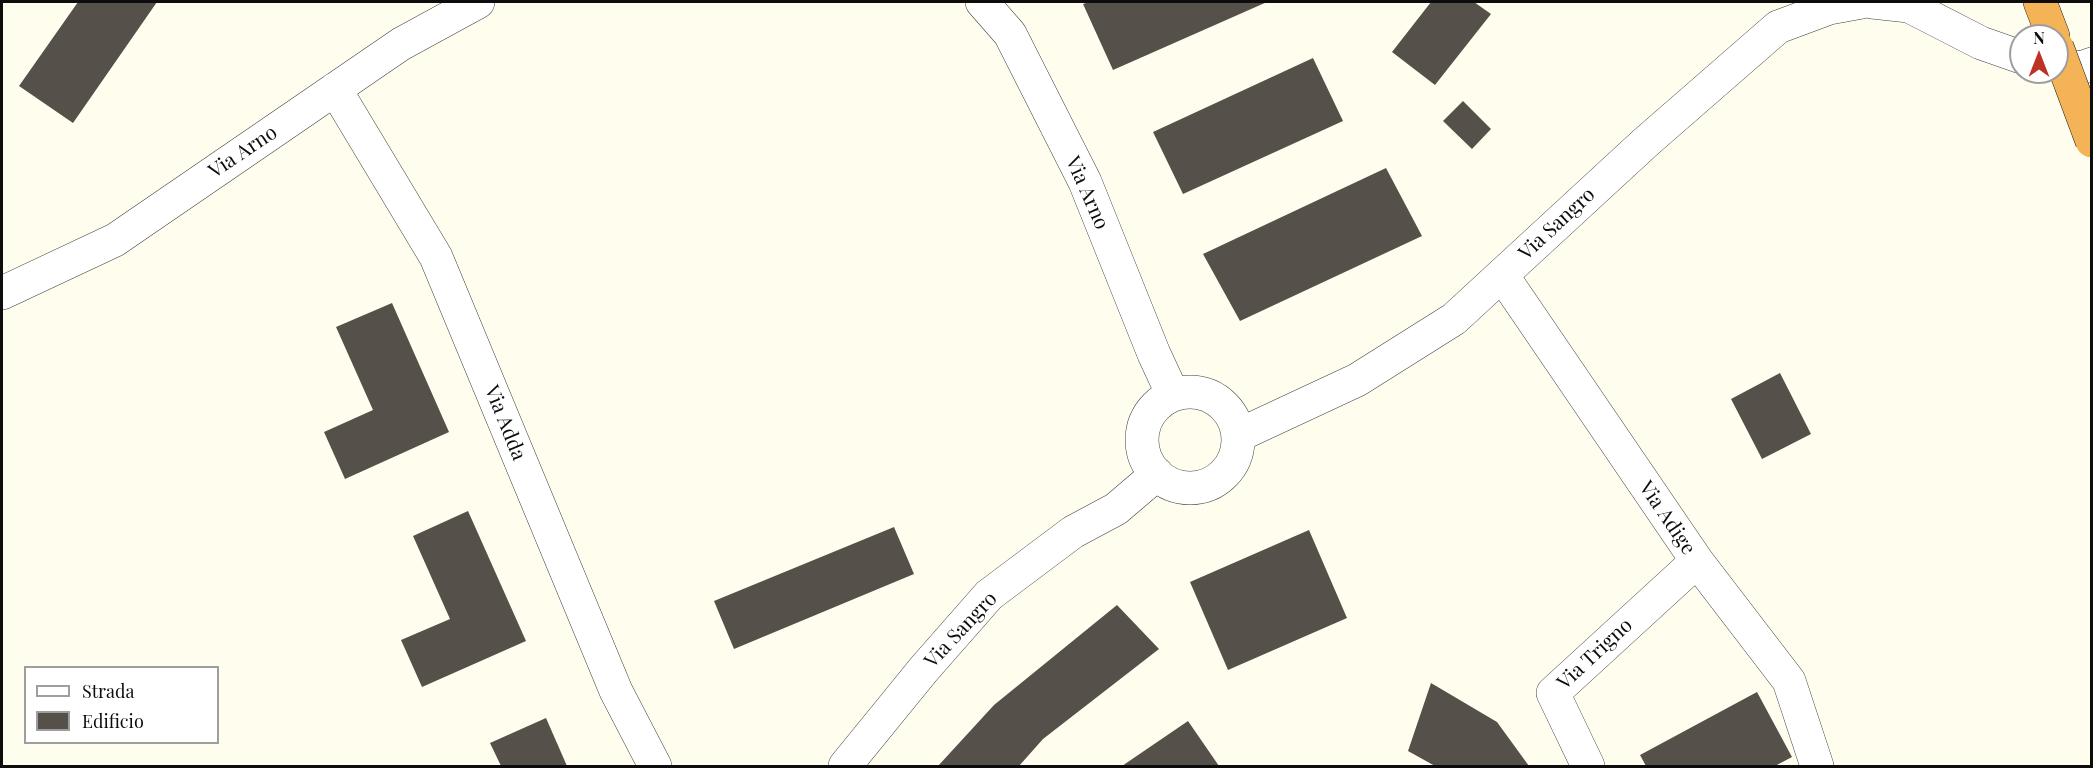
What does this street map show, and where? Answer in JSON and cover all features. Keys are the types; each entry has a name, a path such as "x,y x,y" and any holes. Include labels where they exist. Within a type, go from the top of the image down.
{"highway":[{"path":"2040,2 2048,24"},
{"path":"2069,81 2091,141"}],"street":[{"name":"Via Arno","path":"2,293 115,240 401,44 478,2"},
{"name":"Via Arno","path":"982,2 1010,34 1085,182 1154,354 1173,395"},
{"name":"Via Sangro","path":"1239,435 1357,380 1454,319 1646,142 1778,27 1829,8 1862,2"},
{"path":"1872,2 1909,6 1981,43 2009,53"},
{"path":"2069,66 2081,68 2091,64"},
{"name":"Via Adda","path":"335,89 436,257 616,691 655,766"},
{"name":"Via Adige","path":"1502,274 1697,561 1789,681 1817,766"},
{"path":"1189,392 1204,394 1224,405 1232,415 1239,435 1232,465 1213,483 1202,487 1189,488 1166,482 1148,463 1143,451 1144,426 1149,415 1157,405 1173,395 1189,392"},
{"name":"Via Sangro","path":"845,766 924,669 989,595 1073,532 1116,508 1157,474"},
{"name":"Via Trigno","path":"1588,766 1553,693 1697,561"}],"building":[{"path":"78,2 157,2 73,123 19,86"},
{"path":"1089,2 1267,2 1113,70 1083,4"},
{"path":"1431,2 1474,2 1491,14 1435,85 1392,52"},
{"path":"1313,58 1343,121 1183,194 1153,132"},
{"path":"1463,101 1491,129 1472,149 1443,121"},
{"path":"1386,168 1422,236 1240,321 1203,254"},
{"path":"392,303 449,432 345,479 324,432 373,410 336,327"},
{"path":"1780,373 1811,434 1762,459 1731,399"},
{"path":"468,511 526,641 422,687 401,640 450,619 413,536"},
{"path":"894,527 914,574 734,649 714,601"},
{"path":"1309,530 1347,618 1228,670 1190,582"},
{"path":"1117,605 1159,649 1043,739 1019,766 938,766 994,705"},
{"path":"1431,683 1497,722 1529,766 1435,766 1408,751"},
{"path":"1757,692 1792,757 1775,766 1646,766 1640,755"},
{"path":"546,718 567,766 501,766 490,743"},
{"path":"1188,721 1219,766 1122,766"}]}
